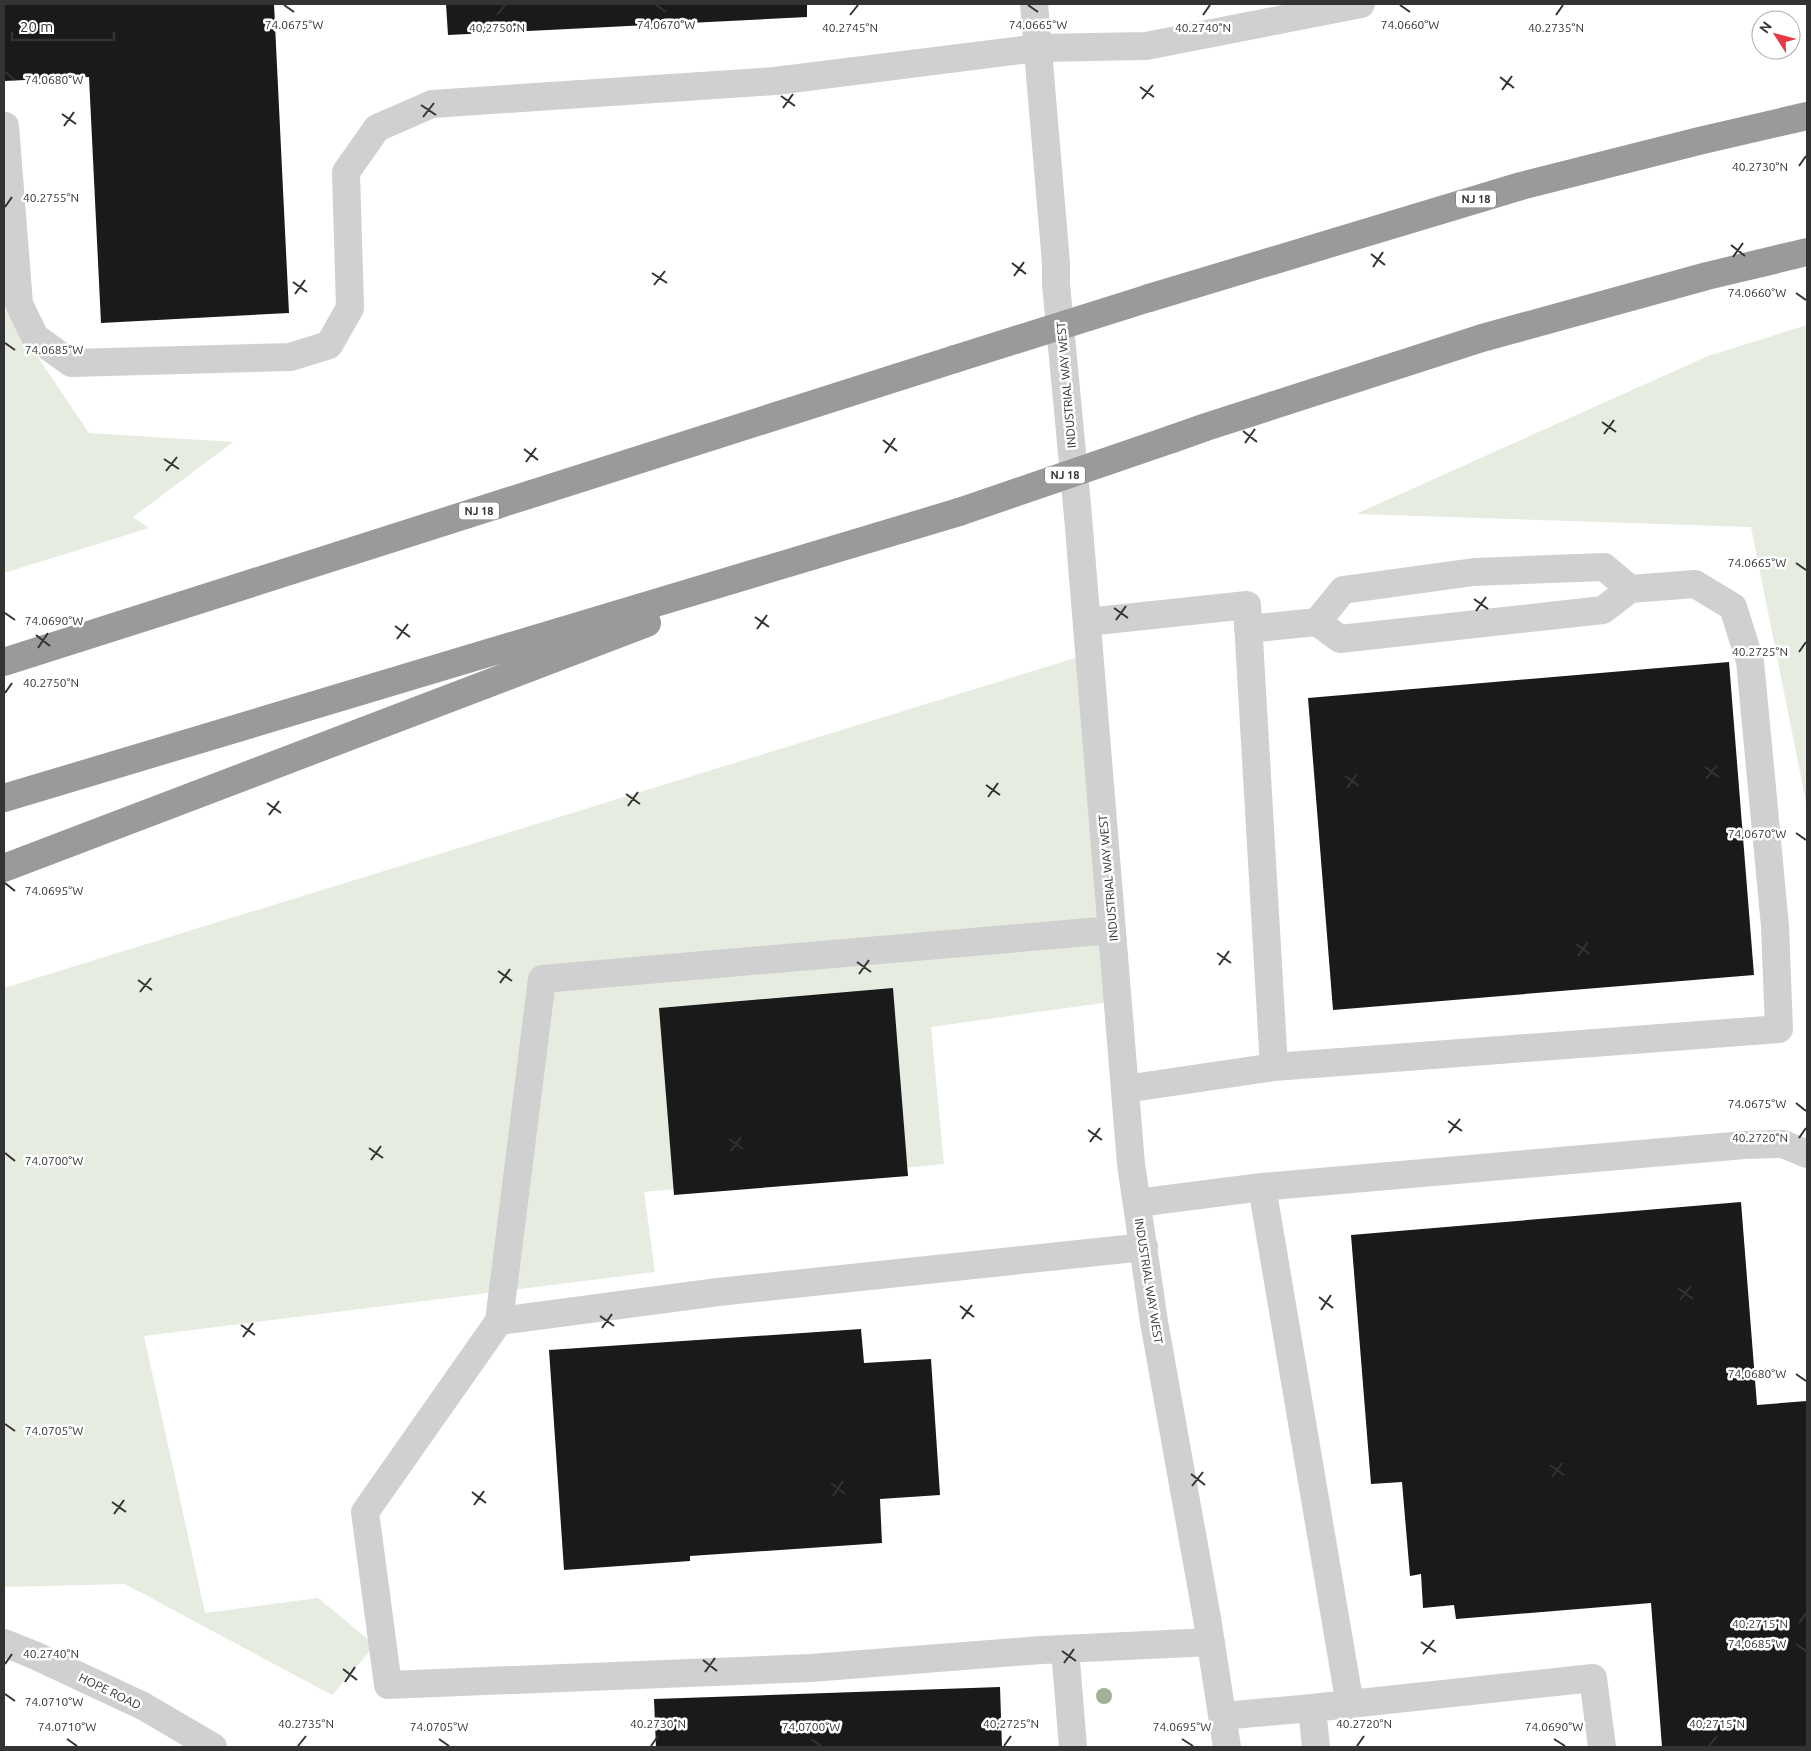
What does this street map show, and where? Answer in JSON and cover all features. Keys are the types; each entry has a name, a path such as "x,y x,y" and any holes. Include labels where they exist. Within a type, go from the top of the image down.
{"highway":[{"name":"NJ 18","path":"4,662 1149,298 1520,186 1807,116"},
{"name":"NJ 18","path":"4,798 959,512 1216,424 1482,338 1706,276 1807,252"},
{"path":"4,868 860,541"}],"street":[{"name":"INDUSTRIAL WAY WEST","path":"1034,4 1131,1164 1154,1322 1211,1642 1227,1747"},
{"path":"5,126 19,304 35,337 71,364 290,357 329,345 350,308 346,172 377,128 432,104 775,81 1038,48 1146,46 1249,15 1361,4"},
{"path":"1317,622 1343,590 1474,572 1604,567 1630,589"},
{"path":"1125,1088 1274,1067 1779,1028 1775,926 1750,660 1733,608 1695,584 1630,589 1603,610 1350,638 1340,639 1317,622 1248,630"},
{"path":"1087,622 1247,605 1274,1067"},
{"path":"1112,930 542,979 499,1321 365,1512 388,1685 811,1668 1065,1649 1211,1642"},
{"path":"1137,1203 1262,1187 1744,1145 1783,1144 1807,1154"},
{"path":"1262,1187 1350,1705"},
{"path":"499,1321 728,1291 1144,1247"},
{"name":"HOPE ROAD","path":"4,1643 143,1706 213,1747"},
{"path":"1065,1649 1073,1747"},
{"path":"1222,1716 1350,1705 1594,1678 1602,1747"},
{"path":"1312,1708 1316,1747"}],"shaded area":[{"path":"4,307 89,433 233,442 133,517 149,528 4,573"},
{"path":"1807,325 1807,807 1751,527 1356,514 1708,356"},
{"path":"1085,655 1124,1000 931,1027 944,1164 644,1192 655,1272 144,1336 205,1613 318,1598 375,1645 332,1695 125,1584 4,1587 4,988"}],"building":[{"path":"4,4 274,4 289,313 101,323 89,77 4,81"},
{"path":"446,4 807,4 807,17 448,35"},
{"path":"1729,662 1754,975 1333,1010 1308,698"},
{"path":"893,988 908,1176 674,1195 659,1008"},
{"path":"1741,1202 1757,1405 1807,1401 1807,1747 1662,1747 1651,1603 1456,1619 1454,1605 1423,1608 1421,1574 1410,1576 1402,1482 1371,1484 1351,1235"},
{"path":"861,1329 864,1363 931,1359 940,1495 880,1499 882,1543 690,1556 690,1561 564,1570 549,1350"},
{"path":"1000,1687 1002,1747 656,1747 654,1699"}]}
